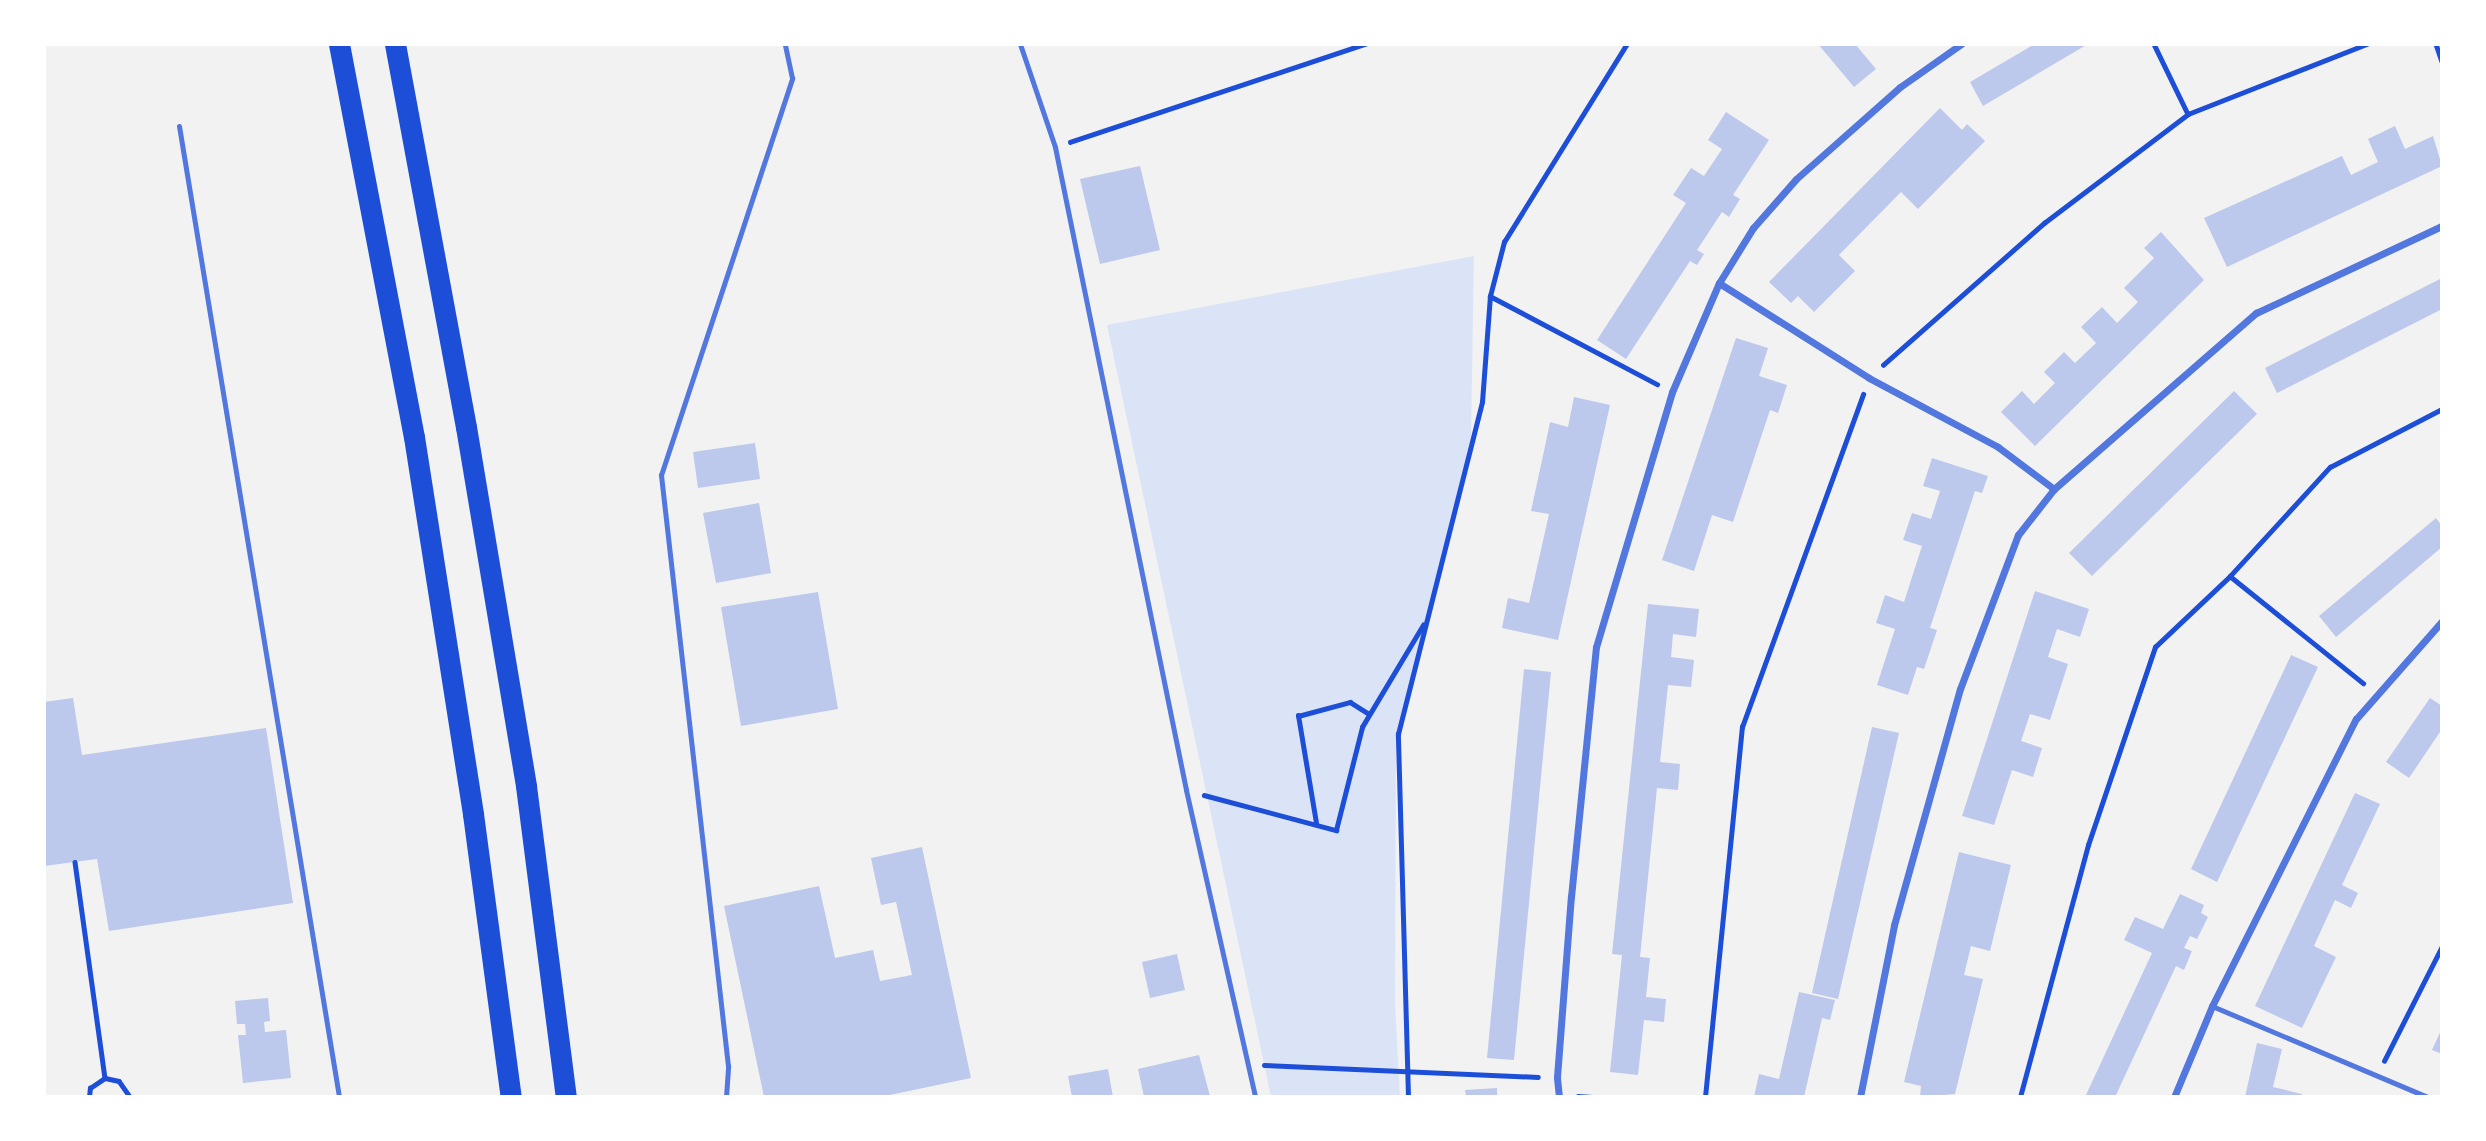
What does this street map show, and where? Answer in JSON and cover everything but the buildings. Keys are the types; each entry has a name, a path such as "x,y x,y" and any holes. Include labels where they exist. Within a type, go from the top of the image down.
{"highway":[{"path":"339,44 416,450 512,1097"},
{"path":"395,44 466,427 526,786 566,1097"}],"street":[{"path":"1559,1097 1557,1077 1596,647 1672,392 1719,283 1753,228 1797,179 1900,88 1961,44"},
{"path":"1860,1097 1894,925 1960,689 2018,535 2054,489 2256,313 2442,226"},
{"path":"1719,283 1869,378 1998,447 2054,489"},
{"path":"2174,1097 2213,1006 2356,719 2442,621"}],"lane":[{"path":"726,1097 728,1066 661,475 792,78 785,44"},
{"path":"1020,44 1055,147 1186,790 1255,1097"},
{"path":"179,126 339,1097"},
{"path":"2213,1006 2427,1097"}],"path":[{"path":"1055,147 1365,44"},
{"path":"1408,1097 1398,734 1482,402 1490,296 1504,242 1627,44"},
{"path":"2154,44 2188,114"},
{"path":"1705,1097 1742,727 1869,378 2044,223 2188,114 2367,44"},
{"path":"2435,44 2442,61"},
{"path":"1490,296 1672,392"},
{"path":"2020,1097 2088,845 2155,647 2230,576 2330,467 2442,408"},
{"path":"2230,576 2377,695"},
{"path":"1186,790 1336,830 1369,714 1425,621"},
{"path":"1316,823 1297,716 1350,702 1369,714"},
{"path":"75,862 105,1078"},
{"path":"2376,1076 2442,946"},
{"path":"1249,1064 1557,1077"},
{"path":"89,1097 90,1088 105,1078 119,1080 130,1097"}],"shaded area":[{"path":"1474,256 1471,436 1396,753 1395,1003 1400,1097 1271,1097 1107,325"}]}
